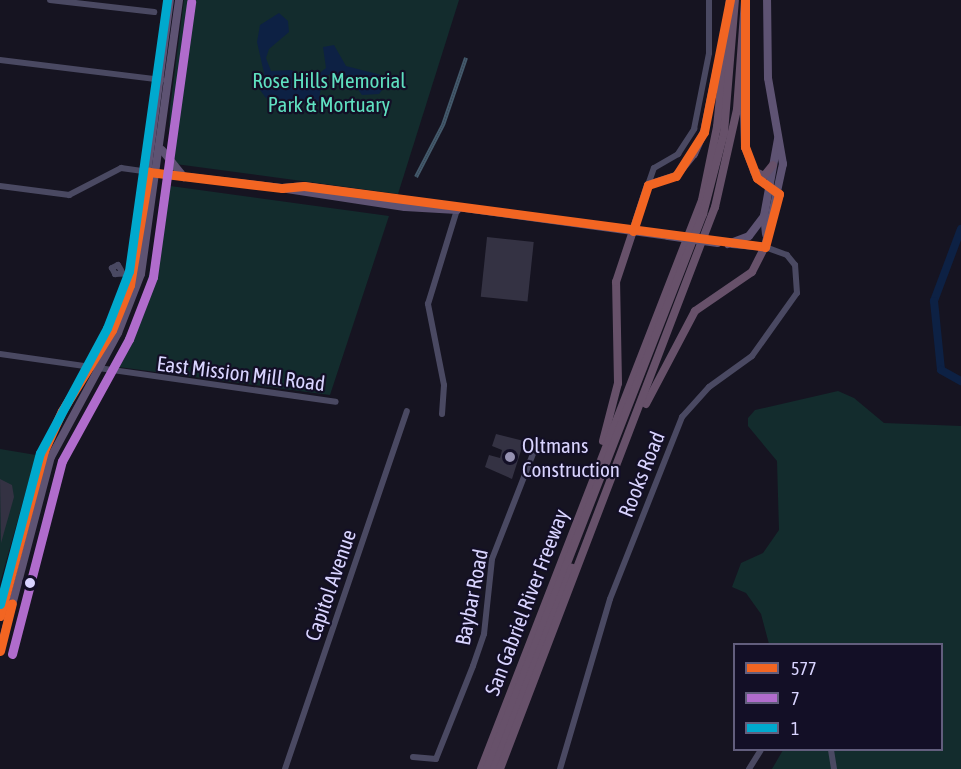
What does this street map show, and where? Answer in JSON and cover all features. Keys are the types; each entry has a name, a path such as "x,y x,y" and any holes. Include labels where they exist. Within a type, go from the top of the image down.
{"highway":[{"path":"648,184 676,176 694,154 704,132 733,0"},
{"path":"733,0 730,111 734,121"},
{"path":"487,769 703,214 728,107 733,0"},
{"name":"San Gabriel River Freeway","path":"481,769 702,200 717,127 733,0"},
{"name":"San Gabriel River Freeway","path":"500,769 715,207 742,72 745,0"},
{"path":"742,72 746,93 745,147 754,171 770,190 779,194"},
{"path":"754,171 764,176 773,165"},
{"path":"587,496 618,383 616,282 633,231"},
{"path":"623,450 695,311 752,272 765,247"},
{"path":"494,769 643,382 653,372"}],"main road":[{"path":"0,616 44,451 87,370 112,330 142,230 153,173 158,80 170,0"},
{"path":"39,494 62,431 118,333 160,147 179,0"},
{"path":"765,247 779,194 783,164 768,78 767,0"},
{"path":"765,247 764,216 777,139"},
{"path":"160,147 170,165 185,178"},
{"path":"153,173 282,188 315,188 457,210 765,247"},
{"path":"633,231 648,184"},
{"path":"728,244 749,236 764,216"},
{"path":"0,651 39,494 47,457 44,451"}],"street":[{"path":"50,0 107,4 154,12"},
{"path":"648,184 654,168 678,154 694,129 709,53 709,0"},
{"path":"0,60 169,81"},
{"path":"0,186 69,195 121,168 153,173"},
{"path":"442,414 442,369 428,304 457,210"},
{"name":"Rooks Road","path":"560,769 610,599 682,417 709,387 752,356 797,293 795,264 787,255 765,247"},
{"name":"East Mission Mill Road","path":"0,354 87,370 336,402"},
{"name":"Capitol Avenue","path":"285,769 407,411"},
{"name":"Baybar Road","path":"413,757 436,759 484,634 492,558 538,441"},
{"path":"749,769 760,751"},
{"path":"831,751 834,769"}],"green space":[{"name":"Rose Hills Memorial Park & Mortuary","path":"184,0 459,0 398,194 168,163 170,108"},
{"path":"163,185 389,216 330,395 111,366 138,312 152,264"},
{"path":"838,391 854,398 884,423 961,426 961,769 772,769 782,751 943,751 943,643 769,643 761,614 746,593 732,587 741,563 763,553 779,530 777,461 748,426 748,418 755,410"},
{"path":"0,449 36,455 0,583"}],"water":[{"path":"279,13 288,21 289,32 269,49 266,58 271,71 291,70 311,80 326,68 323,47 334,45 346,66 381,75 385,86 379,94 362,95 349,77 332,73 322,79 319,101 286,106 266,98 260,90 264,73 257,42 260,25"}],"building":[{"path":"487,237 534,242 527,302 481,297"},
{"name":"Oltmans Construction","path":"496,434 524,441 512,479 485,467 489,455 500,458 502,450 492,446"},
{"path":"0,479 12,485 14,497 1,543"}],"waterway":[{"path":"961,229 934,301 941,370 961,381"}],"railway":[{"path":"416,177 443,125 466,58"}],"transit line":[{"name":"1","path":"0,604 40,453 107,328 129,271 167,0"},
{"name":"577","path":"633,231 648,185 676,176 704,132 730,0"},
{"name":"577","path":"0,616 44,451 62,411 112,330 130,285 149,172 282,188 304,186 765,247 779,194 757,178 745,147 745,0"},
{"name":"7","path":"12,654 62,461 129,339 153,277 191,2"},
{"name":"577","path":"0,651 12,603"}],"place":[{"name":"Oltmans Construction","path":"510,457"}]}
